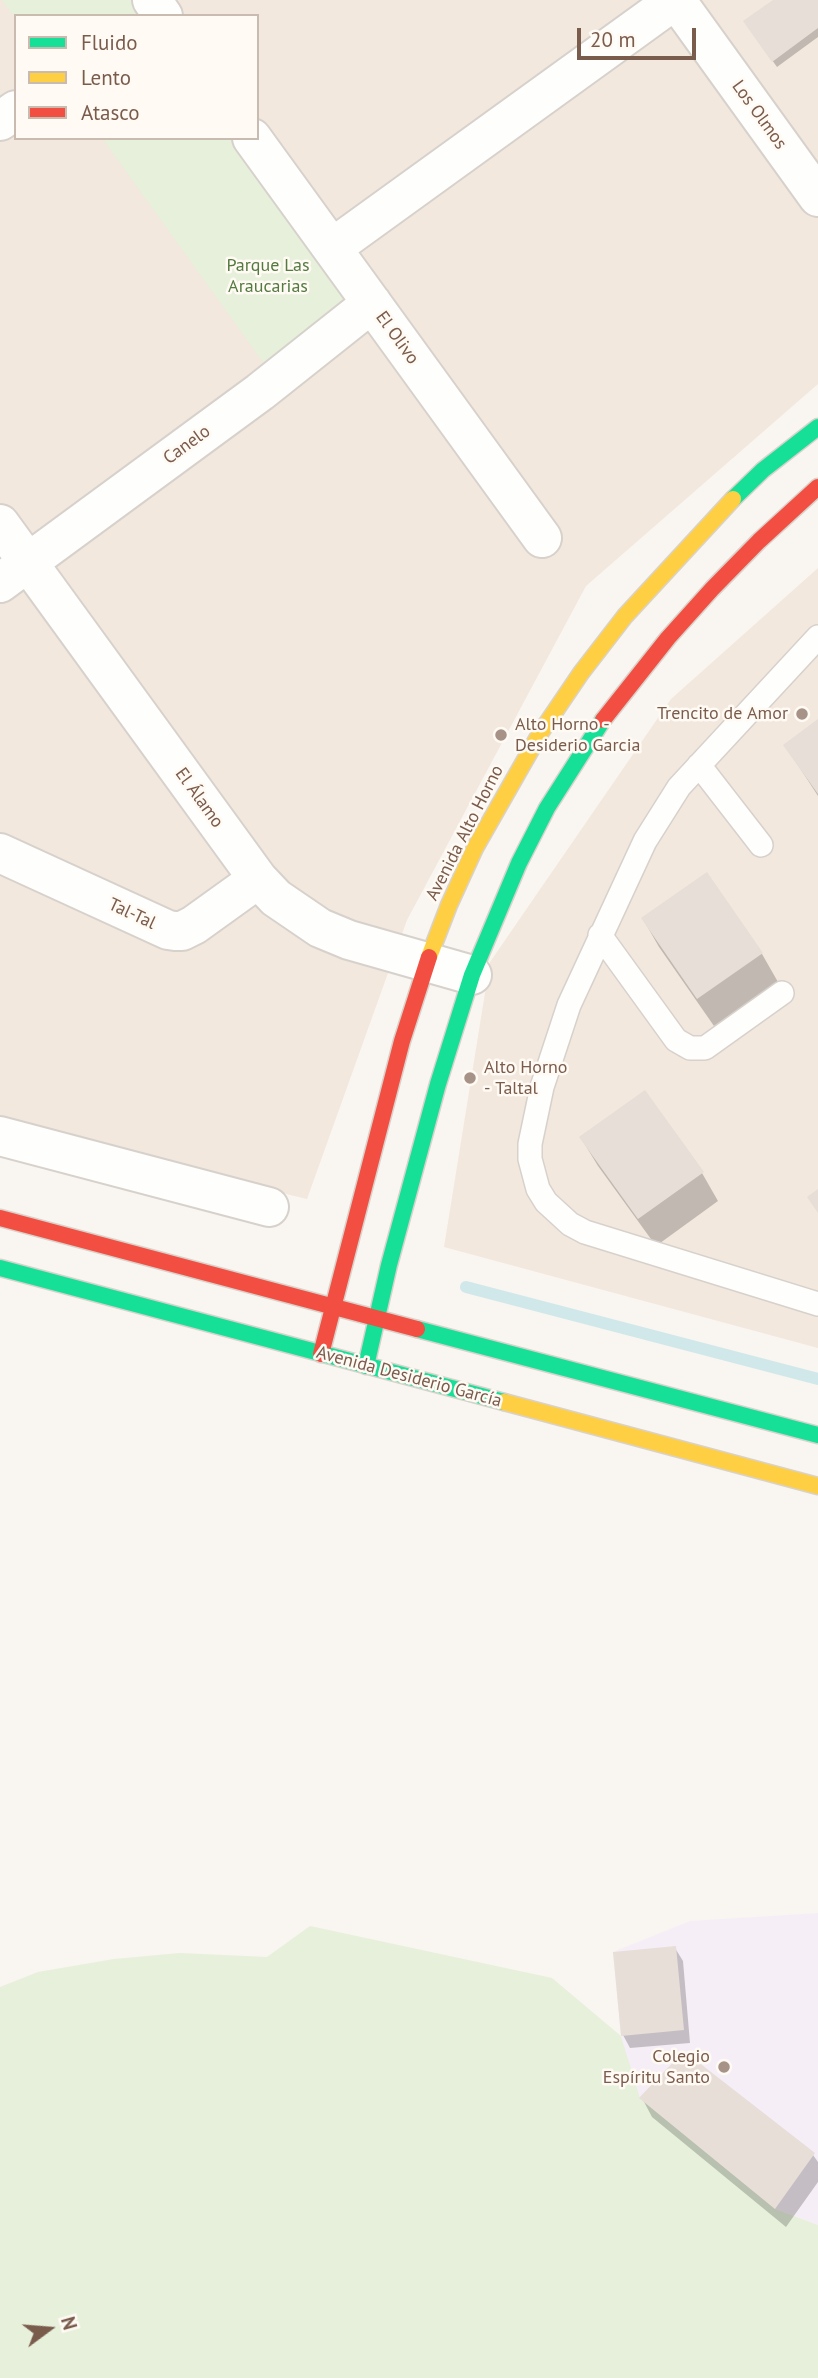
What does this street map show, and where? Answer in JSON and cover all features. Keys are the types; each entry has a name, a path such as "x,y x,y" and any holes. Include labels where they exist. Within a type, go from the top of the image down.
{"main road":[{"name":"Avenida Alto Horno","path":"321,1354 395,1066 427,963 449,905 481,837 541,732 581,673 625,616 715,516 763,470 818,427"},
{"path":"366,1366 419,1150 472,975 494,918 542,819 584,747 616,702 668,638 759,541 818,487"},
{"path":"0,1218 818,1435"},
{"name":"Avenida Desiderio García","path":"0,1268 818,1486"}],"street":[{"name":"Los Olmos","path":"675,0 818,197"},
{"path":"332,248 675,0"},
{"name":"El Olivo","path":"252,140 542,538"},
{"name":"Canelo","path":"14,573 260,392 372,303"},
{"name":"El Álamo","path":"0,524 14,573 257,879 276,898 320,928 349,940 472,975"},
{"name":"Tal-Tal","path":"0,853 168,930 182,931 194,925 257,879"},
{"path":"0,1136 269,1207"}],"lane":[{"path":"818,637 679,787 645,841 569,1005 542,1087 530,1143 532,1174 538,1189 557,1214 585,1232 818,1304"},
{"path":"699,765 761,845"},
{"path":"600,935 676,1040 690,1048 705,1048 782,993"}],"shaded area":[{"path":"0,0 818,0 818,384 586,586 407,920 307,1199 0,1125"},
{"path":"818,568 818,1348 444,1247 490,962 671,699"},
{"name":"Colegio Espíritu Santo","path":"818,1913 818,2225 775,2209 639,2098 621,2036 613,1952 690,1921"}],"green space":[{"path":"2,0 135,0 145,14 14,14 14,16"},
{"name":"Parque Las Araucarias","path":"103,140 236,140 354,302 265,365"},
{"path":"310,1926 552,1978 621,2036 640,2098 775,2209 818,2225 818,2378 0,2378 0,1987 38,1972 114,1959 180,1953 267,1957"}],"building":[{"path":"773,0 818,0 818,28 772,62 743,21"},
{"path":"818,719 818,794 783,745"},
{"path":"707,872 763,953 697,999 641,918"},
{"path":"645,1090 704,1172 638,1219 579,1137"},
{"path":"818,1189 818,1213 807,1197"},
{"path":"676,1946 684,2030 621,2036 613,1952"},
{"path":"684,2051 815,2153 775,2209 639,2098"}],"waterway":[{"path":"466,1287 818,1379"}],"traffic: fast":[{"path":"733,499 763,470 818,427"},
{"path":"366,1366 389,1265 438,1084 472,975 519,863 547,808 603,720"},
{"path":"0,1268 504,1402"},
{"path":"417,1329 818,1435"}],"traffic: slow":[{"path":"429,957 475,848 541,732 581,673 625,616 733,499"},
{"path":"504,1402 818,1486"}],"traffic: jam":[{"path":"603,720 668,638 712,589 818,487"},
{"path":"321,1354 402,1041 429,957"},
{"path":"0,1218 417,1329"}],"place":[{"name":"Trencito de Amor","path":"802,714"},
{"name":"Alto Horno - Desiderio Garcia","path":"501,735"},
{"name":"Alto Horno - Taltal","path":"470,1078"},
{"name":"Colegio Espíritu Santo","path":"724,2067"}]}
